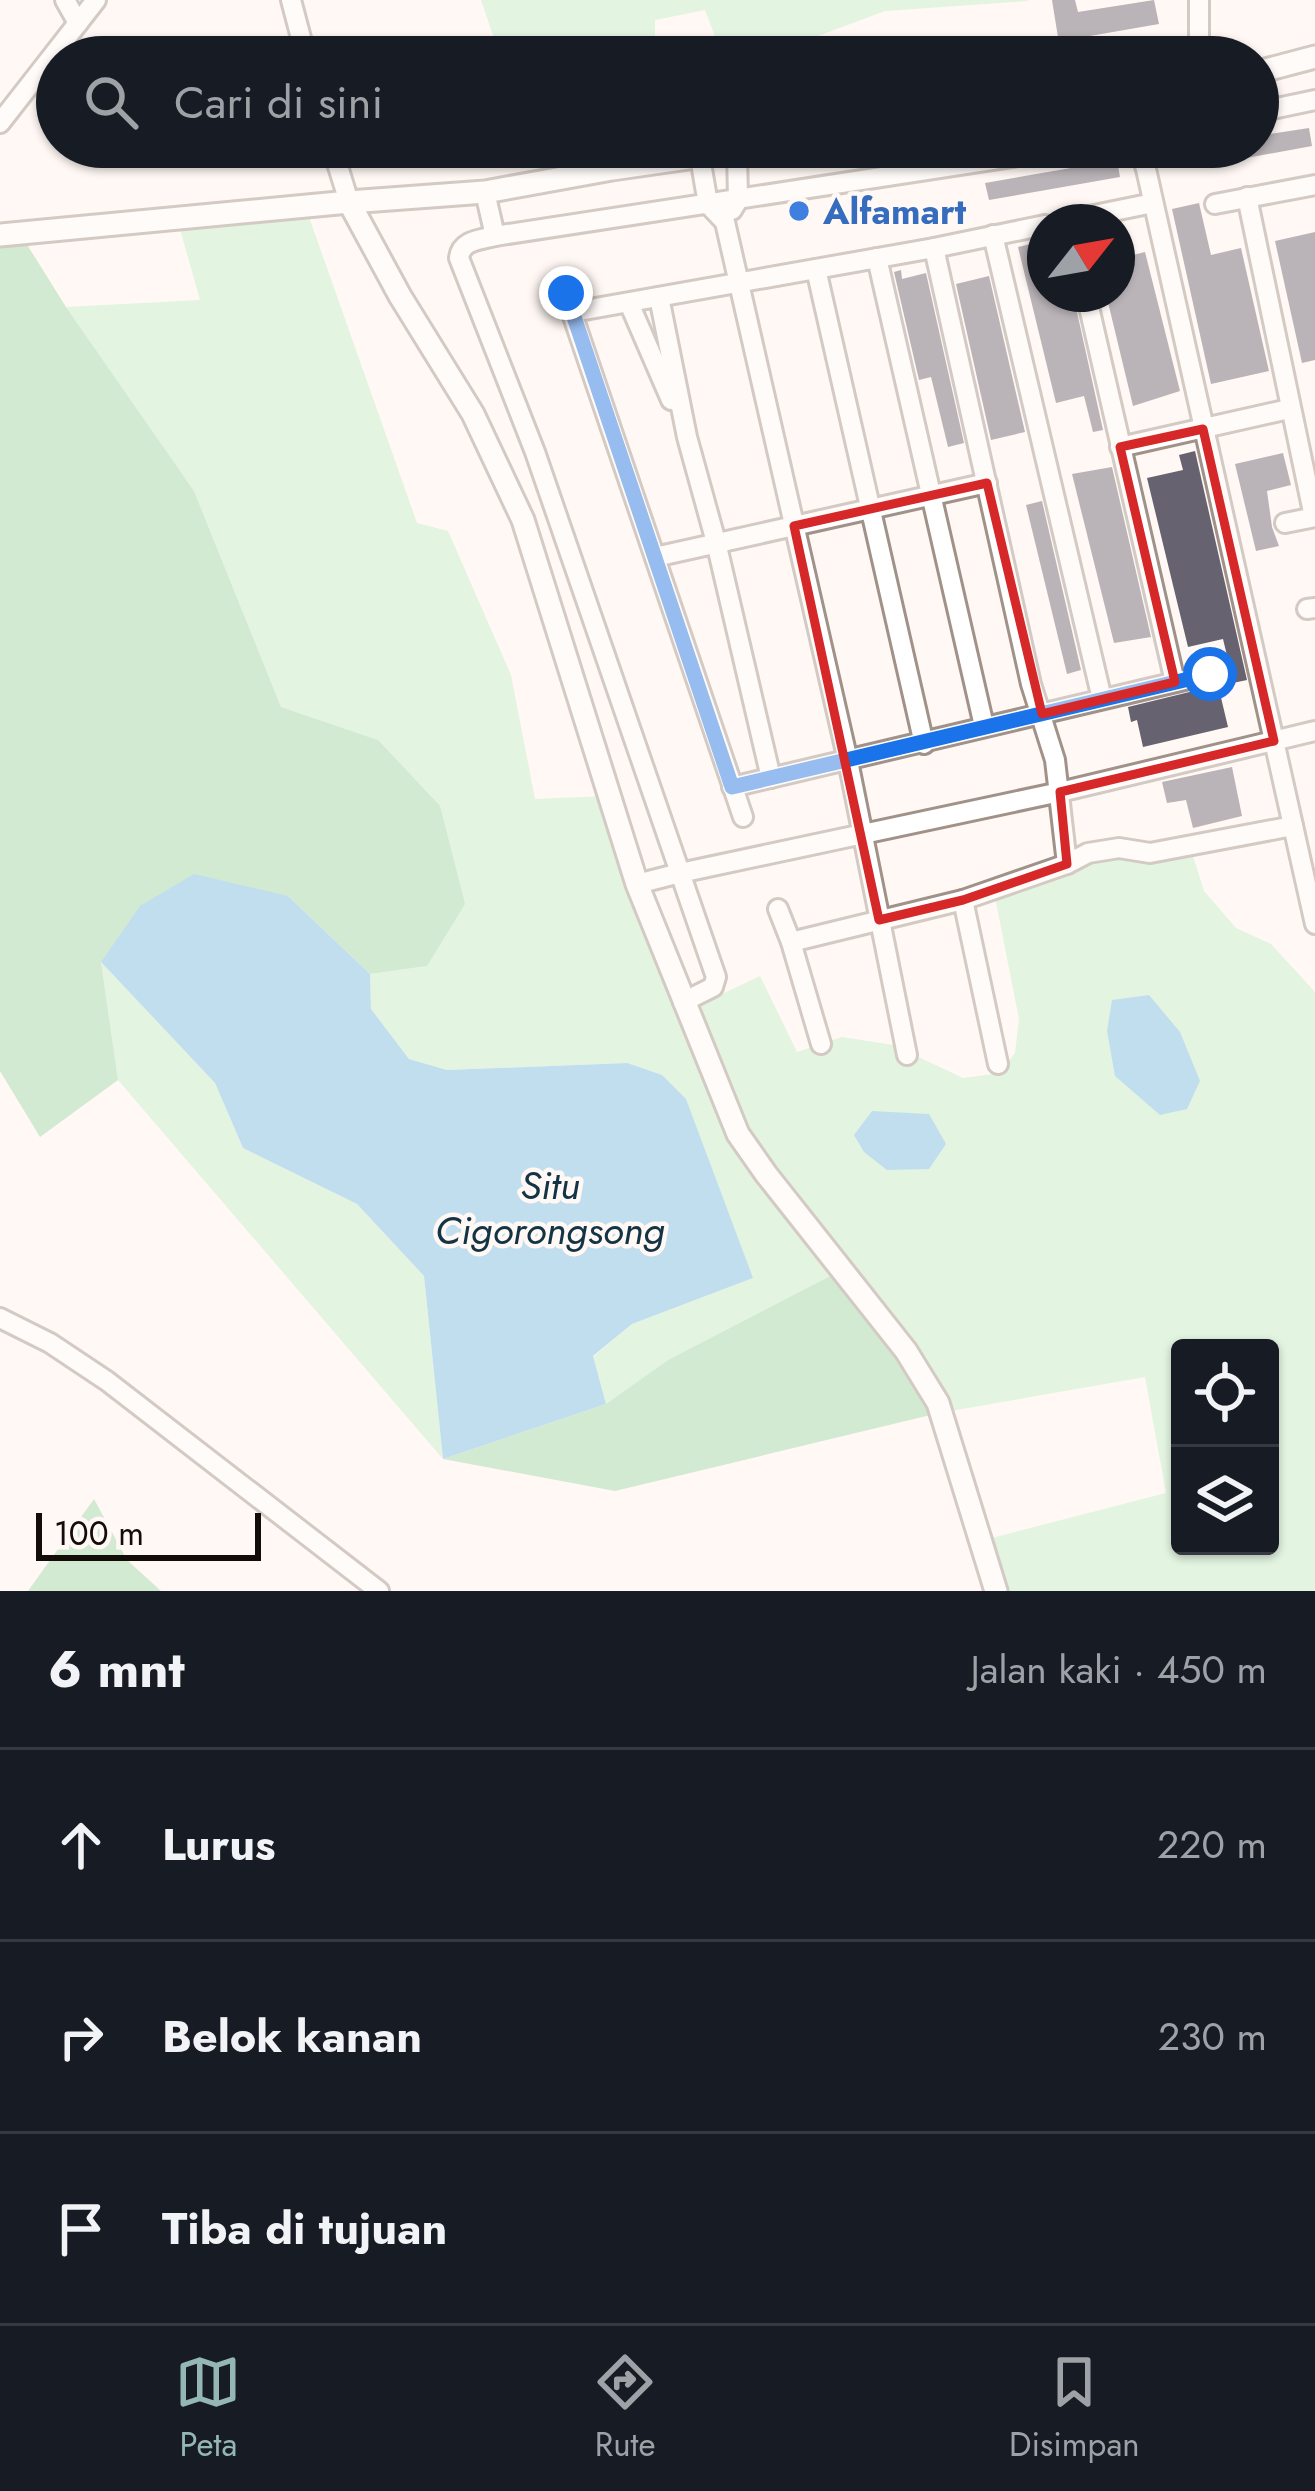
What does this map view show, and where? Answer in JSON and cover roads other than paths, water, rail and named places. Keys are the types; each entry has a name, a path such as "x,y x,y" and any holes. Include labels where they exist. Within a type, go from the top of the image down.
{"main road":[{"path":"1279,66 1315,57"},
{"path":"0,236 485,193 578,168"},
{"path":"349,202 473,414 523,520 637,884 738,1134 906,1351 938,1403 996,1591"}],"street":[{"path":"65,0 78,22"},
{"path":"67,36 97,0"},
{"path":"291,0 300,36"},
{"path":"1198,36 1199,0"},
{"path":"0,123 36,76"},
{"path":"1279,108 1315,100"},
{"path":"338,168 349,202"},
{"path":"702,168 708,204 725,222 848,761 907,1055"},
{"path":"725,222 738,200 737,168"},
{"path":"683,1001 713,987 716,977 460,249 495,236 943,168"},
{"path":"1146,168 1315,924"},
{"path":"1215,204 1315,185"},
{"path":"485,193 495,236"},
{"path":"1247,197 1314,517 1285,524"},
{"path":"1135,207 1153,203"},
{"path":"743,818 569,303 629,303 1027,228"},
{"path":"993,235 1102,699"},
{"path":"934,248 1031,684 1055,760 1067,864"},
{"path":"877,258 984,726"},
{"path":"815,269 924,744"},
{"path":"659,298 687,437 771,778"},
{"path":"629,303 687,437"},
{"path":"1090,312 1175,682"},
{"path":"1120,447 1289,409"},
{"path":"655,557 987,483"},
{"path":"732,787 1210,674"},
{"path":"637,884 1315,731"},
{"path":"791,942 963,901 1088,853 1119,848 1150,853 1293,826"},
{"path":"963,901 998,1064"},
{"path":"778,909 821,1044"},
{"path":"0,1318 50,1343 107,1381 379,1591"}],"water":[{"name":"Situ Cigorongsong","path":"194,874 288,896 370,974 371,1009 409,1059 447,1070 627,1063 662,1075 686,1099 753,1278 632,1324 593,1356 606,1404 443,1459 424,1276 357,1204 243,1148 215,1083 101,962 140,906"},
{"path":"1149,995 1180,1032 1200,1081 1187,1109 1160,1115 1115,1076 1107,1031 1112,1000"},
{"path":"872,1111 929,1114 946,1144 929,1169 887,1170 864,1152 854,1135"}],"place":[{"name":"Alfamart","path":"799,211"}]}
